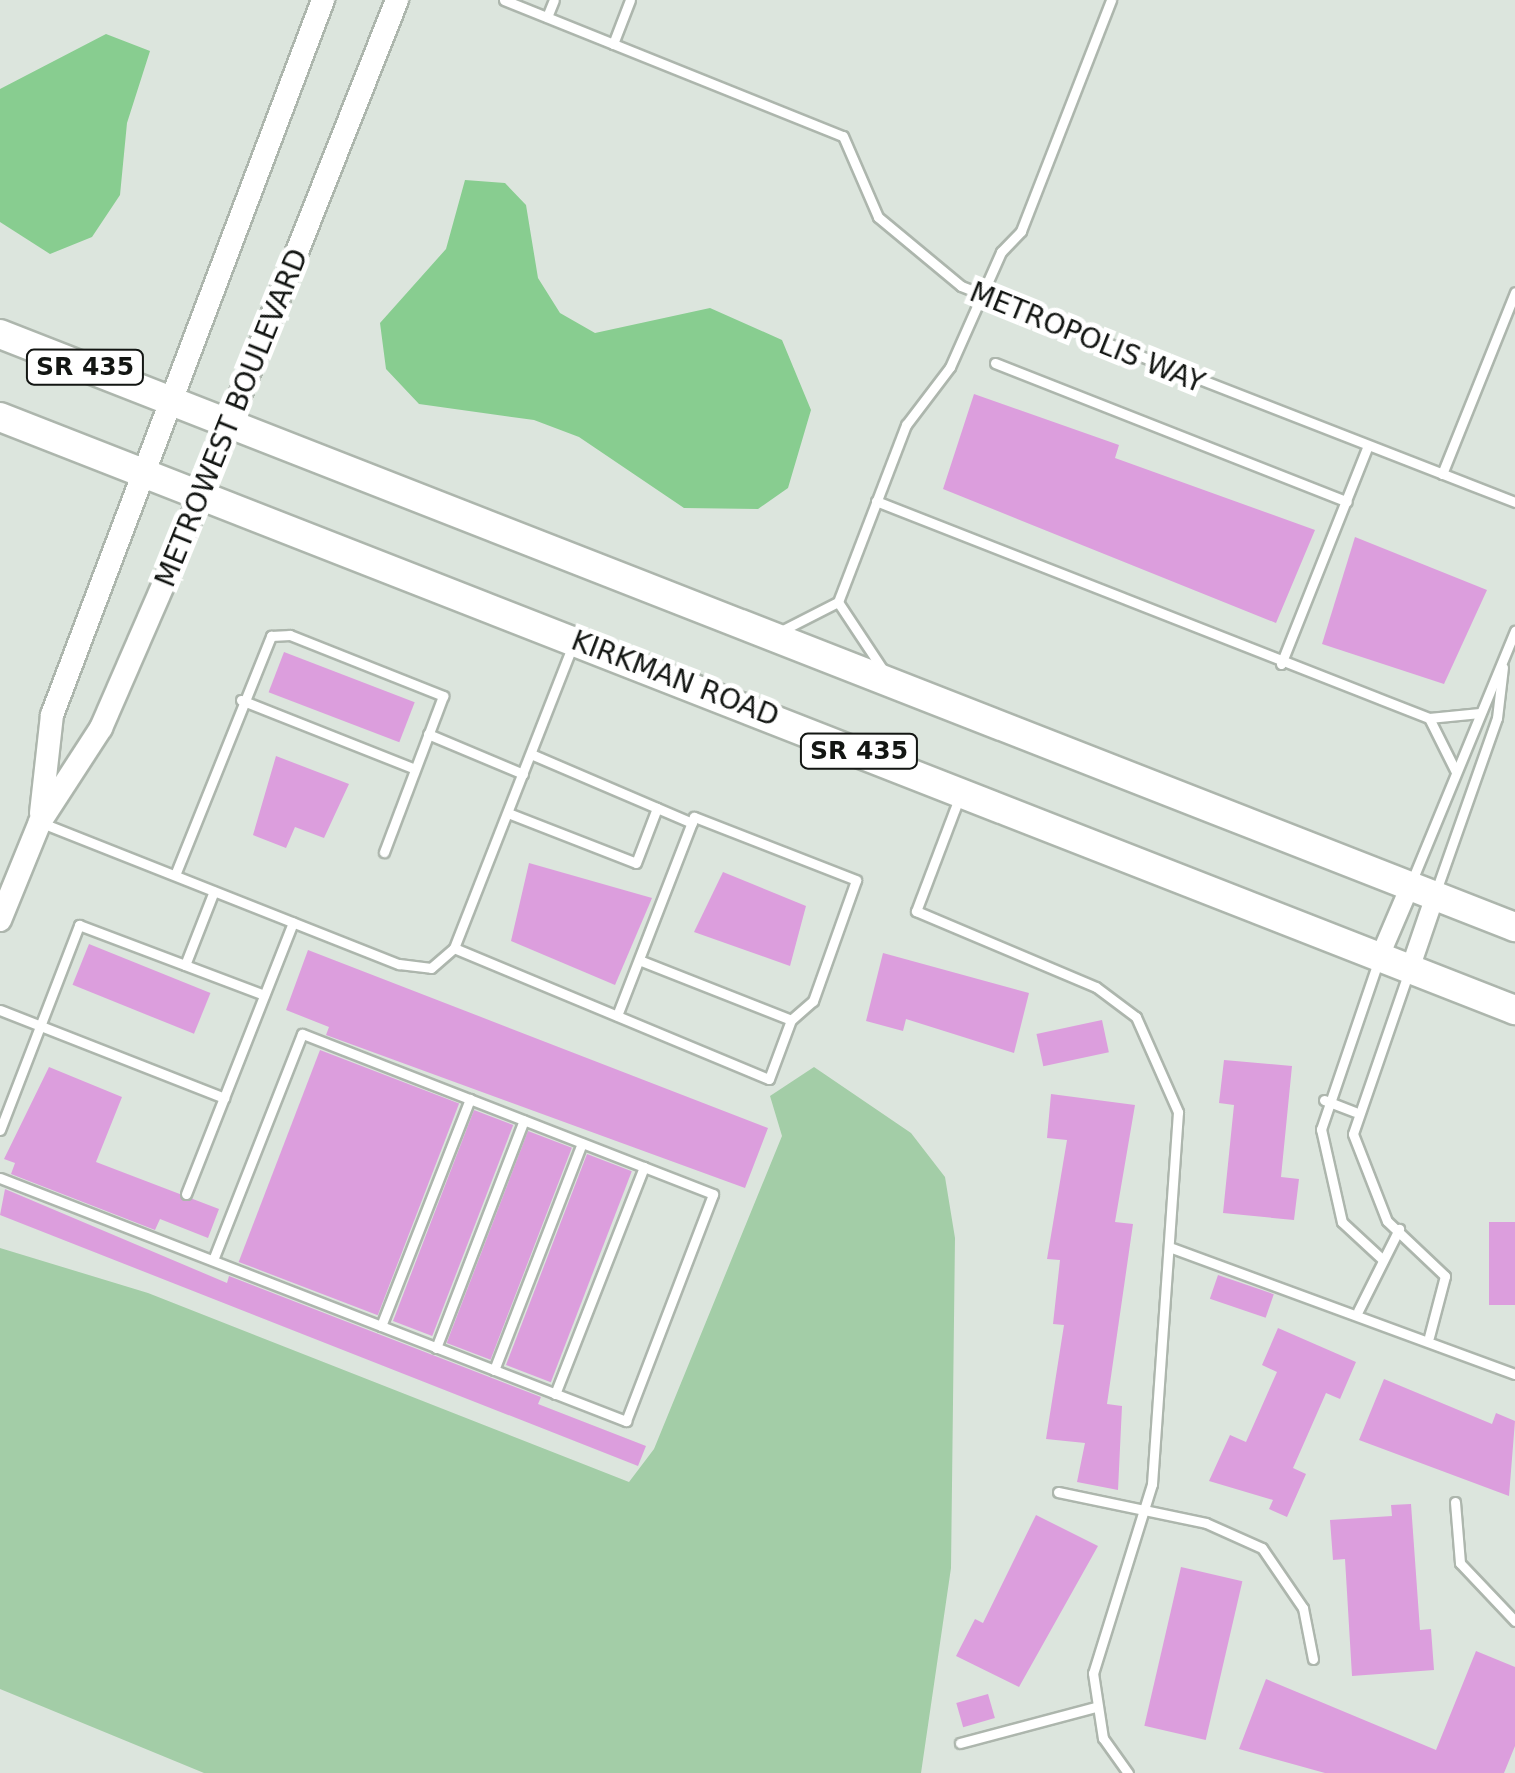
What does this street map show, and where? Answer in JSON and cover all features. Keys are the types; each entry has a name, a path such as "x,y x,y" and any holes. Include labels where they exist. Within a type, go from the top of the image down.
{"main road":[{"name":"SR 435","path":"0,334 1515,927"},
{"name":"KIRKMAN ROAD","path":"0,417 1515,1010"}],"street":[{"name":"METROWEST BOULEVARD","path":"40,822 52,715 140,471 323,0"},
{"name":"METROWEST BOULEVARD","path":"0,920 40,822 101,728 232,424 401,3"},
{"path":"1380,956 1422,890"},
{"path":"1410,969 1422,890"}],"lane":[{"name":"METROPOLIS WAY","path":"504,0 843,136 878,217 983,296 1367,448 1515,502"},
{"path":"547,18 554,0"},
{"path":"613,44 630,0"},
{"path":"774,634 838,602 906,425 950,367 983,296 1021,231 1111,0"},
{"path":"1442,474 1515,292"},
{"path":"995,364 1346,502"},
{"path":"1281,664 1367,448"},
{"path":"876,501 1281,664 1429,718 1480,713"},
{"path":"838,602 892,680"},
{"path":"1422,890 1456,772 1515,631"},
{"path":"175,876 262,642 290,635 443,696 384,852"},
{"path":"40,822 418,970 454,948 574,640"},
{"path":"1422,890 1498,718 1504,660"},
{"path":"240,700 416,769"},
{"path":"1429,718 1456,772"},
{"path":"428,734 523,774"},
{"path":"454,948 768,1079 790,1020 813,1001 856,880 692,823 531,754"},
{"path":"962,791 916,911 1096,987 1136,1017 1178,1112 1172,1248 1144,1510 1100,1640 1096,1707 1102,1738 1128,1773"},
{"path":"508,812 636,863 657,808"},
{"path":"617,1016 692,823"},
{"path":"184,965 214,891"},
{"path":"186,1194 293,922"},
{"path":"0,1130 79,925 264,996"},
{"path":"1380,956 1324,1100 1321,1129 1342,1222 1383,1260"},
{"path":"639,960 790,1020"},
{"path":"1410,969 1355,1112 1363,1176 1399,1229 1445,1276 1428,1337"},
{"path":"0,1010 224,1098"},
{"path":"0,1178 626,1421 712,1194 302,1034 213,1260"},
{"path":"381,1326 470,1099"},
{"path":"1324,1100 1355,1112"},
{"path":"436,1348 524,1120"},
{"path":"494,1370 582,1143"},
{"path":"555,1394 644,1167"},
{"path":"1358,1311 1399,1229"},
{"path":"1172,1248 1358,1311 1515,1374"},
{"path":"1058,1492 1236,1532 1262,1548 1303,1608 1313,1659"},
{"path":"1455,1502 1460,1564 1515,1621"},
{"path":"960,1743 1096,1707"}],"shaded area":[{"path":"106,34 150,51 127,123 120,195 92,237 50,254 0,222 0,89"},
{"path":"465,180 505,183 526,205 538,278 560,313 595,333 710,308 782,340 811,410 788,488 758,509 684,508 579,437 534,420 419,404 386,369 380,323 446,249"},
{"path":"814,1067 911,1133 945,1177 955,1238 951,1568 921,1773 204,1773 0,1689 0,1248 148,1293 629,1482 654,1449 782,1136 770,1096"}],"building":[{"path":"974,394 1119,445 1115,458 1315,530 1276,623 943,489"},
{"path":"1355,537 1487,590 1444,684 1322,644"},
{"path":"284,652 415,702 399,742 269,692"},
{"path":"276,756 349,784 324,838 295,827 286,848 253,835"},
{"path":"529,863 652,898 615,985 511,941"},
{"path":"723,872 806,906 790,966 694,932"},
{"path":"89,944 210,993 194,1034 73,985"},
{"path":"308,950 768,1128 745,1188 326,1035 329,1027 286,1010"},
{"path":"883,953 1029,993 1014,1053 906,1019 903,1031 866,1021"},
{"path":"1102,1020 1109,1052 1043,1066 1036,1034"},
{"path":"320,1050 459,1103 378,1315 239,1262"},
{"path":"1224,1060 1292,1066 1281,1177 1299,1179 1294,1220 1223,1213 1234,1105 1219,1103"},
{"path":"49,1067 122,1097 96,1162 219,1209 208,1238 160,1219 155,1230 11,1174 15,1163 4,1159"},
{"path":"1051,1094 1135,1105 1115,1222 1133,1224 1107,1404 1122,1406 1118,1490 1077,1482 1085,1443 1046,1439 1064,1325 1053,1324 1060,1260 1047,1259 1067,1140 1047,1138"},
{"path":"474,1110 513,1125 432,1336 393,1321"},
{"path":"528,1131 572,1148 491,1360 447,1343"},
{"path":"587,1154 632,1171 551,1382 506,1365"},
{"path":"5,1189 227,1283 229,1276 541,1397 538,1404 646,1446 638,1466 0,1215"},
{"path":"1489,1222 1515,1222 1515,1305 1489,1305"},
{"path":"1218,1275 1274,1294 1266,1318 1210,1299"},
{"path":"1278,1328 1356,1362 1340,1399 1326,1393 1293,1468 1306,1474 1287,1517 1269,1509 1273,1500 1209,1481 1230,1435 1246,1442 1277,1372 1262,1365"},
{"path":"1384,1379 1492,1424 1496,1413 1515,1421 1509,1496 1359,1440"},
{"path":"1411,1504 1420,1630 1431,1629 1434,1670 1352,1676 1345,1559 1333,1560 1330,1520 1392,1516 1391,1505"},
{"path":"1036,1515 1098,1546 1019,1687 956,1656 975,1619 983,1623"},
{"path":"1181,1567 1242,1581 1206,1740 1144,1726"},
{"path":"1476,1651 1515,1667 1515,1746 1504,1773 1325,1773 1239,1749 1266,1679 1436,1750"},
{"path":"988,1694 995,1718 963,1727 956,1703"}]}
